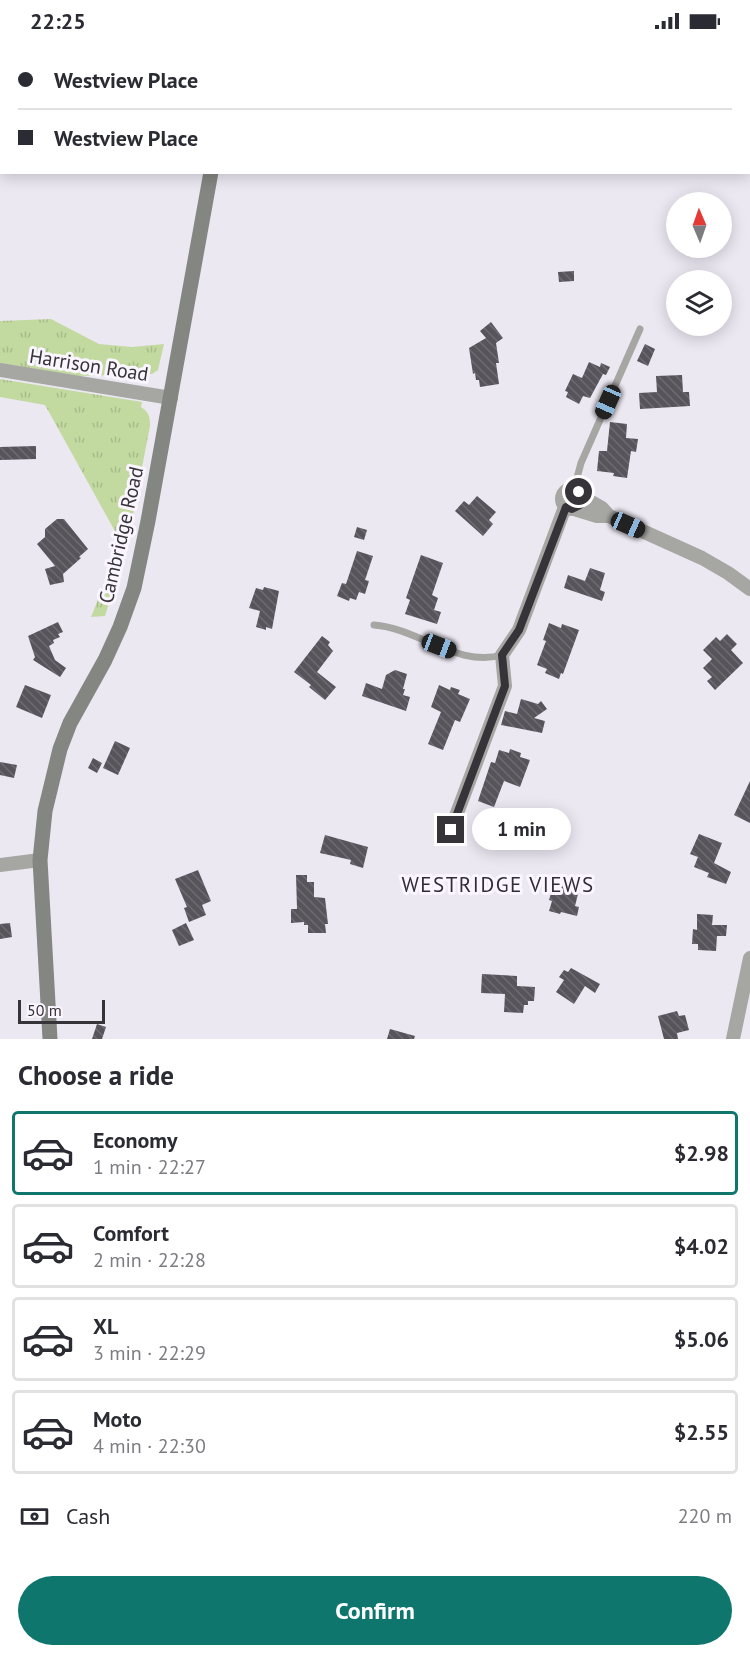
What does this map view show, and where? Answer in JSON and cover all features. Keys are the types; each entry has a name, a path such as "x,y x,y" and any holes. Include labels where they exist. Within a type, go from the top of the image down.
{"main road":[{"name":"Cambridge Road","path":"50,1039 40,860 45,811 60,749 70,723 109,651 134,588 211,174"}],"street":[{"name":"Harrison Road","path":"0,370 171,398"},
{"path":"451,830 505,686 502,655 519,630 574,500 597,516 609,516 702,558 750,589"},
{"path":"0,865 40,860"},
{"path":"733,1039 750,958"}],"lane":[{"path":"574,500 581,463 640,329"},
{"path":"374,626 395,629 473,658 489,659 502,655"}],"green space":[{"path":"51,319 99,344 132,347 164,344 158,370 152,374 77,376 0,363 0,321"},
{"path":"0,379 142,402 141,407 148,415 150,426 127,545 105,616 91,617 121,542 45,405 0,397"}],"building":[{"path":"574,271 574,281 559,282 558,272"},
{"path":"491,322 503,338 496,343 499,384 480,387 479,380 476,380 475,373 473,374 469,348 486,338 480,331"},
{"path":"645,344 655,349 648,366 637,361"},
{"path":"589,362 600,367 601,363 610,367 606,375 603,374 590,398 583,396 579,404 566,397 568,392 565,391 573,374 582,378"},
{"path":"682,375 683,392 689,392 690,406 640,409 639,393 657,392 656,376"},
{"path":"610,422 627,424 626,438 638,439 636,452 631,451 627,478 613,476 614,473 597,471 599,451 607,451"},
{"path":"36,446 36,459 0,460 0,447"},
{"path":"477,496 496,512 489,520 493,524 483,536 455,511 464,501 469,505"},
{"path":"57,519 64,519 88,549 63,574 64,582 50,585 45,569 55,566 37,544 45,537 45,529"},
{"path":"357,527 367,530 364,540 354,537"},
{"path":"357,551 373,556 365,580 369,581 365,594 359,592 356,600 350,598 349,601 337,596 342,583 346,584"},
{"path":"421,555 443,563 432,595 438,598 434,610 441,612 437,624 405,614 410,600 406,598"},
{"path":"590,568 605,573 600,590 605,592 602,601 564,588 568,575 585,581"},
{"path":"264,587 279,591 272,629 266,627 266,630 256,627 260,611 249,608 256,588 263,590"},
{"path":"58,622 63,632 58,634 60,637 53,640 54,643 49,646 55,660 66,668 60,677 33,660 35,657 28,636"},
{"path":"549,623 561,628 562,624 579,630 563,674 561,673 559,679 545,673 547,669 537,665 546,641 543,640"},
{"path":"727,634 737,644 731,650 743,663 715,690 707,681 712,677 703,668 712,659 703,650 716,637 720,641"},
{"path":"322,636 330,642 328,645 333,651 317,672 336,687 325,700 294,672"},
{"path":"395,670 407,674 403,695 410,697 406,711 362,696 366,683 382,689 386,675"},
{"path":"25,685 51,695 42,718 16,707"},
{"path":"439,685 450,690 451,687 460,690 458,694 470,699 460,722 455,720 443,750 428,744 441,712 431,707"},
{"path":"521,699 538,704 541,701 547,709 534,718 545,721 542,733 501,725 505,711 517,714"},
{"path":"115,741 130,748 118,775 103,768"},
{"path":"510,749 521,753 520,757 530,760 520,787 504,781 494,807 478,801 491,762 495,763 499,750 509,753"},
{"path":"93,758 102,763 97,773 88,768"},
{"path":"0,762 17,765 14,778 0,775"},
{"path":"750,781 750,823 734,815"},
{"path":"699,834 722,843 714,863 731,872 726,884 707,877 709,873 694,867 698,857 690,854"},
{"path":"325,835 368,847 363,868 350,864 351,860 320,853"},
{"path":"198,870 211,901 202,905 206,915 189,922 184,908 187,907 175,879"},
{"path":"296,875 307,875 307,882 314,882 314,897 325,898 328,924 325,924 326,933 308,933 308,925 304,925 304,922 291,923 291,909 297,909"},
{"path":"554,883 579,890 575,906 579,907 577,916 549,911 552,901 549,900"},
{"path":"697,914 713,915 712,925 727,925 726,936 717,936 716,951 698,950 698,944 692,944 693,929 697,930"},
{"path":"10,923 12,937 0,939 0,924"},
{"path":"186,923 194,940 179,946 172,930"},
{"path":"571,968 600,984 595,993 585,986 574,1004 556,992 564,980 559,977 564,970 568,972"},
{"path":"482,974 517,976 517,986 535,987 534,1001 528,1001 528,1005 524,1005 523,1013 504,1012 505,994 481,993"},
{"path":"677,1011 679,1016 685,1015 689,1030 677,1033 678,1039 664,1039 658,1016"},
{"path":"97,1024 106,1027 102,1039 92,1039"},
{"path":"390,1029 415,1036 414,1039 387,1039"}],"district":[{"name":"WESTRIDGE VIEWS","path":"498,885"}],"route":[{"path":"451,830 505,686 502,655 519,630 555,530 566,507 576,508 581,503 579,492"}]}
